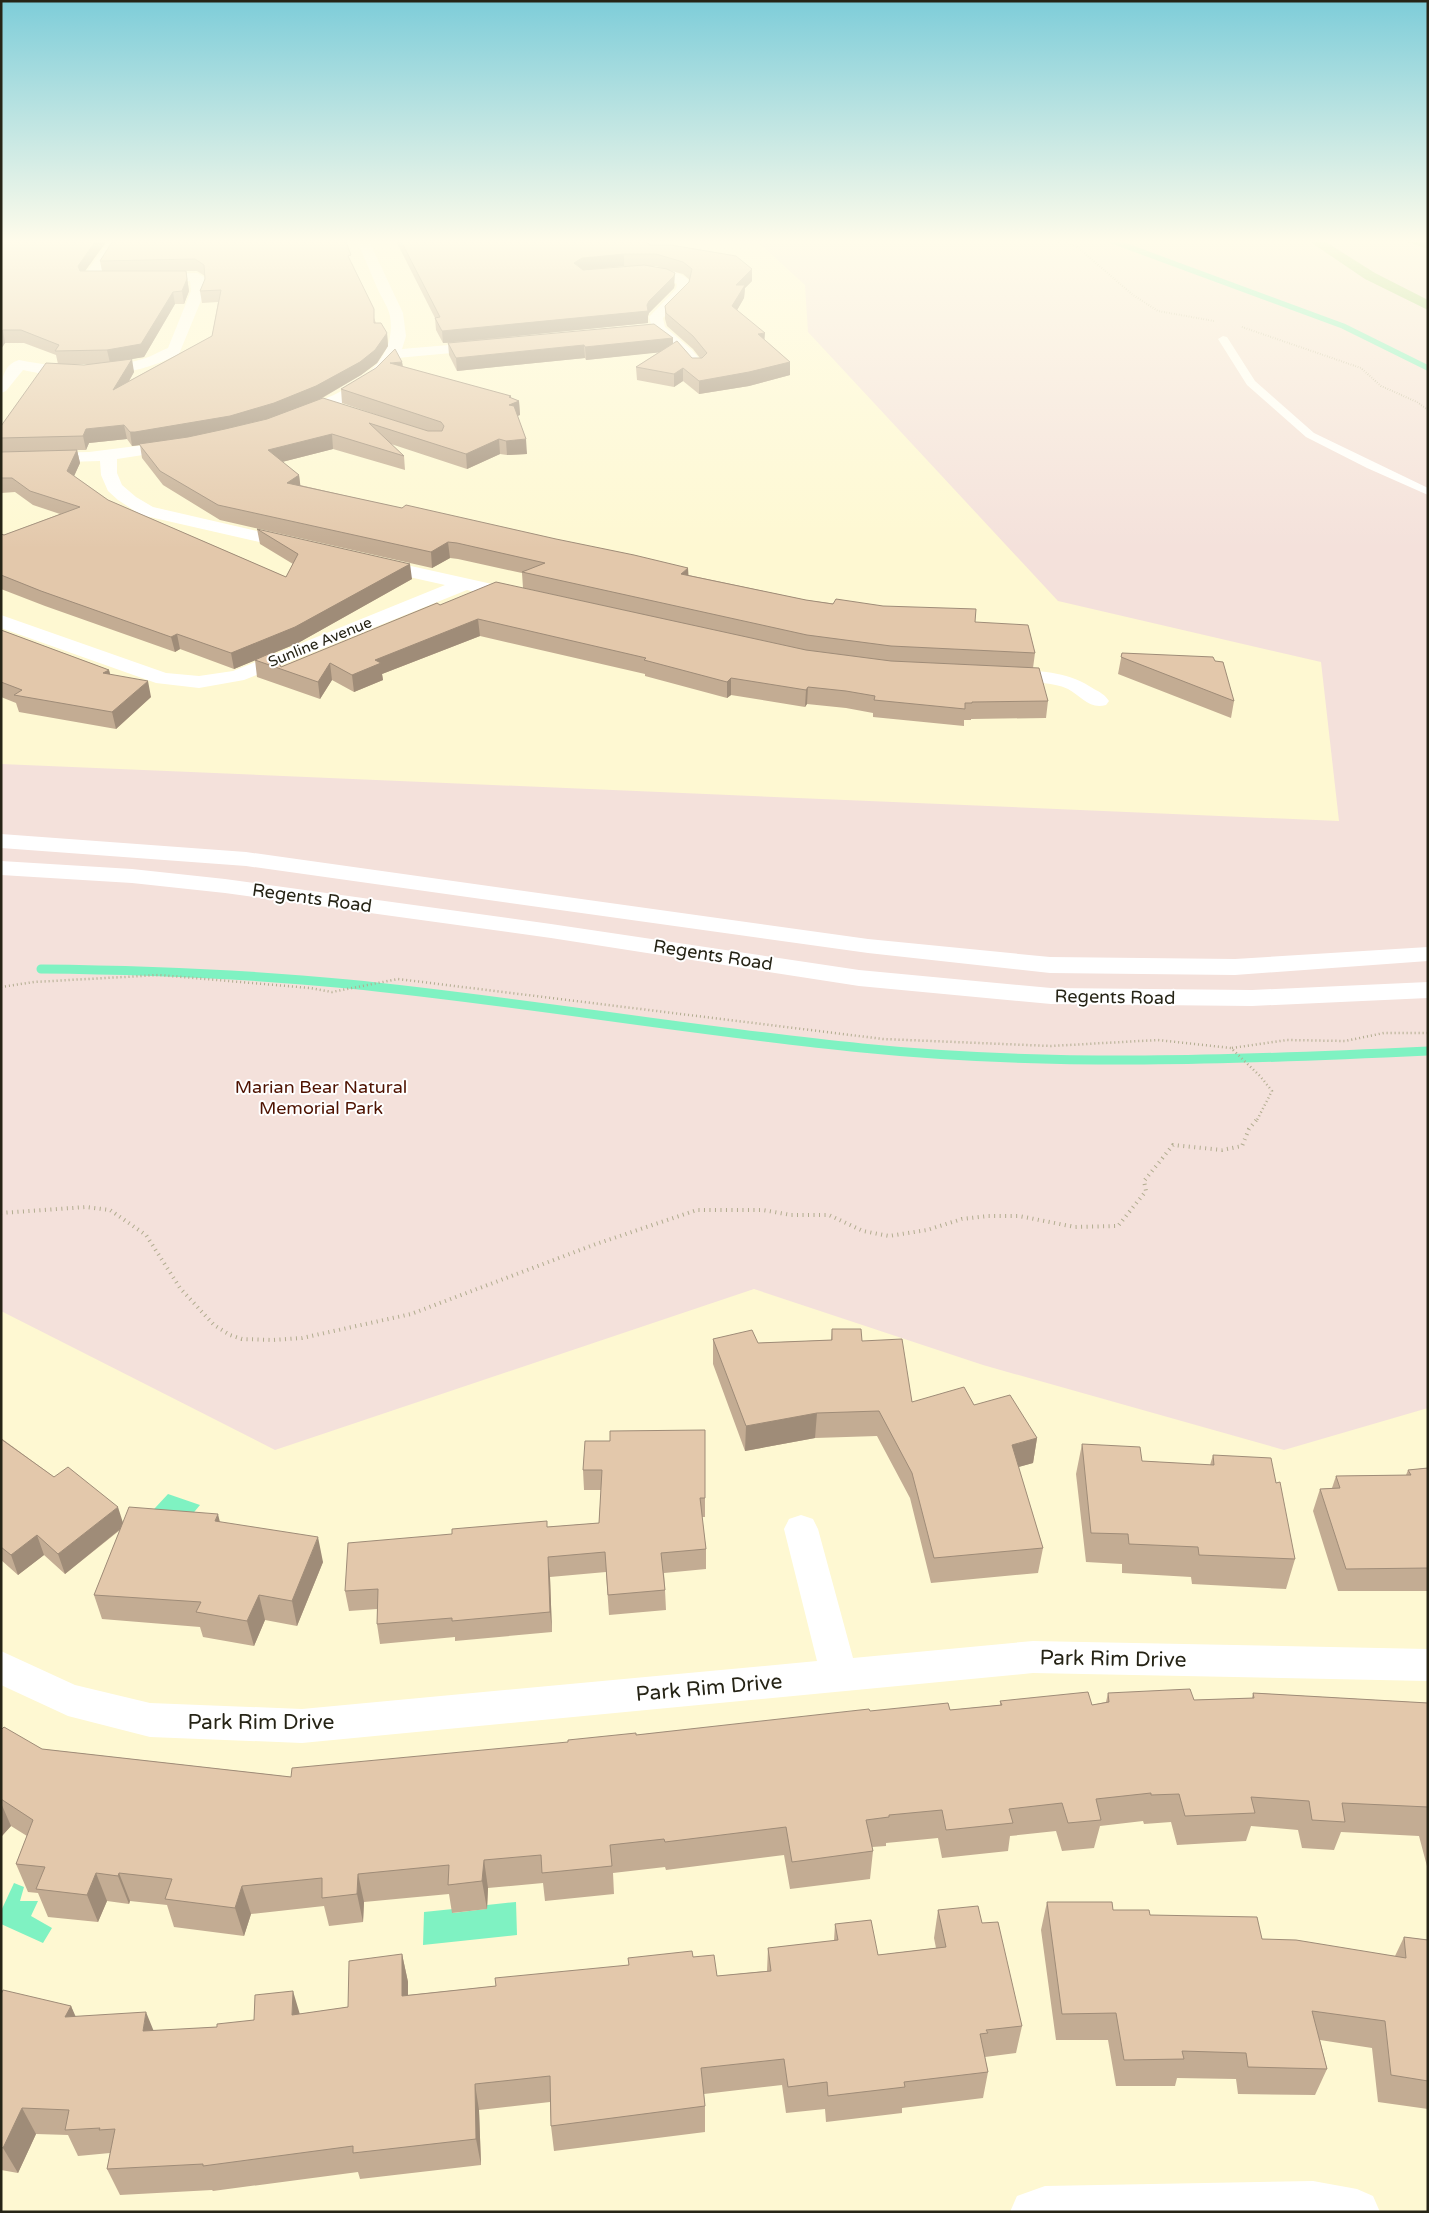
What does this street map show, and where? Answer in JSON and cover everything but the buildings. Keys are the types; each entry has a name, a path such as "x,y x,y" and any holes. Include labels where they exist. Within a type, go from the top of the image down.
{"street":[{"path":"1,388 19,365 41,370 85,371 139,365 174,351 177,342"},
{"path":"281,422 350,393 382,369 394,354 399,342"},
{"path":"672,342 687,352 697,366"},
{"path":"394,354 501,344"},
{"path":"325,405 344,411"},
{"path":"1,459 55,460 136,453 192,444"},
{"path":"109,455 109,475 115,489 128,501 147,511 310,549"},
{"path":"359,560 533,599"},
{"name":"Sunline Avenue","path":"1,621 163,679 199,682 237,676 464,584"},
{"path":"987,675 1054,678 1075,685 1099,701"},
{"name":"Regents Road","path":"1,842 246,859 868,946 1050,965 1235,967 1428,954"},
{"name":"Regents Road","path":"1,868 132,876 225,886 551,931 859,978 1051,996 1252,998 1428,990"},
{"path":"802,1529 839,1676"},
{"name":"Park Rim Drive","path":"1,1668 68,1700 150,1720 302,1726 1033,1658 1428,1665"},
{"path":"1033,2212 1045,2209 1313,2204 1356,2212"}],"lane":[{"path":"1225,342 1252,383 1310,435 1428,492"}],"path":[{"path":"1,987 34,982 159,975 310,988 332,992 380,980 398,979 883,1039 1051,1046 1158,1040 1231,1048 1286,1040 1345,1041 1384,1033 1428,1033"},
{"path":"1,1213 86,1207 110,1210 146,1235 180,1288 214,1325 242,1340 302,1338 411,1314 596,1244 697,1210 763,1210 791,1215 829,1215 863,1231 889,1236 927,1230 962,1219 988,1216 1019,1216 1075,1227 1118,1226 1146,1191 1144,1181 1164,1154 1174,1145 1222,1150 1242,1146 1249,1129 1260,1116 1272,1090 1231,1048"}],"green space":[{"name":"Marian Bear Natural Memorial Park","path":"818,342 1428,342 1428,1408 1284,1450 983,1365 754,1289 275,1450 1,1311 1,764 1339,821 1321,662 1058,601"}],"shaded area":[{"path":"168,1494 200,1505 190,1517 143,1521"},
{"path":"14,1883 24,1887 20,1901 38,1901 31,1916 52,1928 43,1943 1,1924 1,1911"},
{"path":"516,1902 517,1935 423,1945 424,1912 453,1909 453,1913 486,1909 487,1905"}],"waterway":[{"path":"1376,342 1428,368"},
{"path":"41,969 195,973 348,984 798,1041 933,1054 1003,1058 1145,1060 1428,1051"}]}
